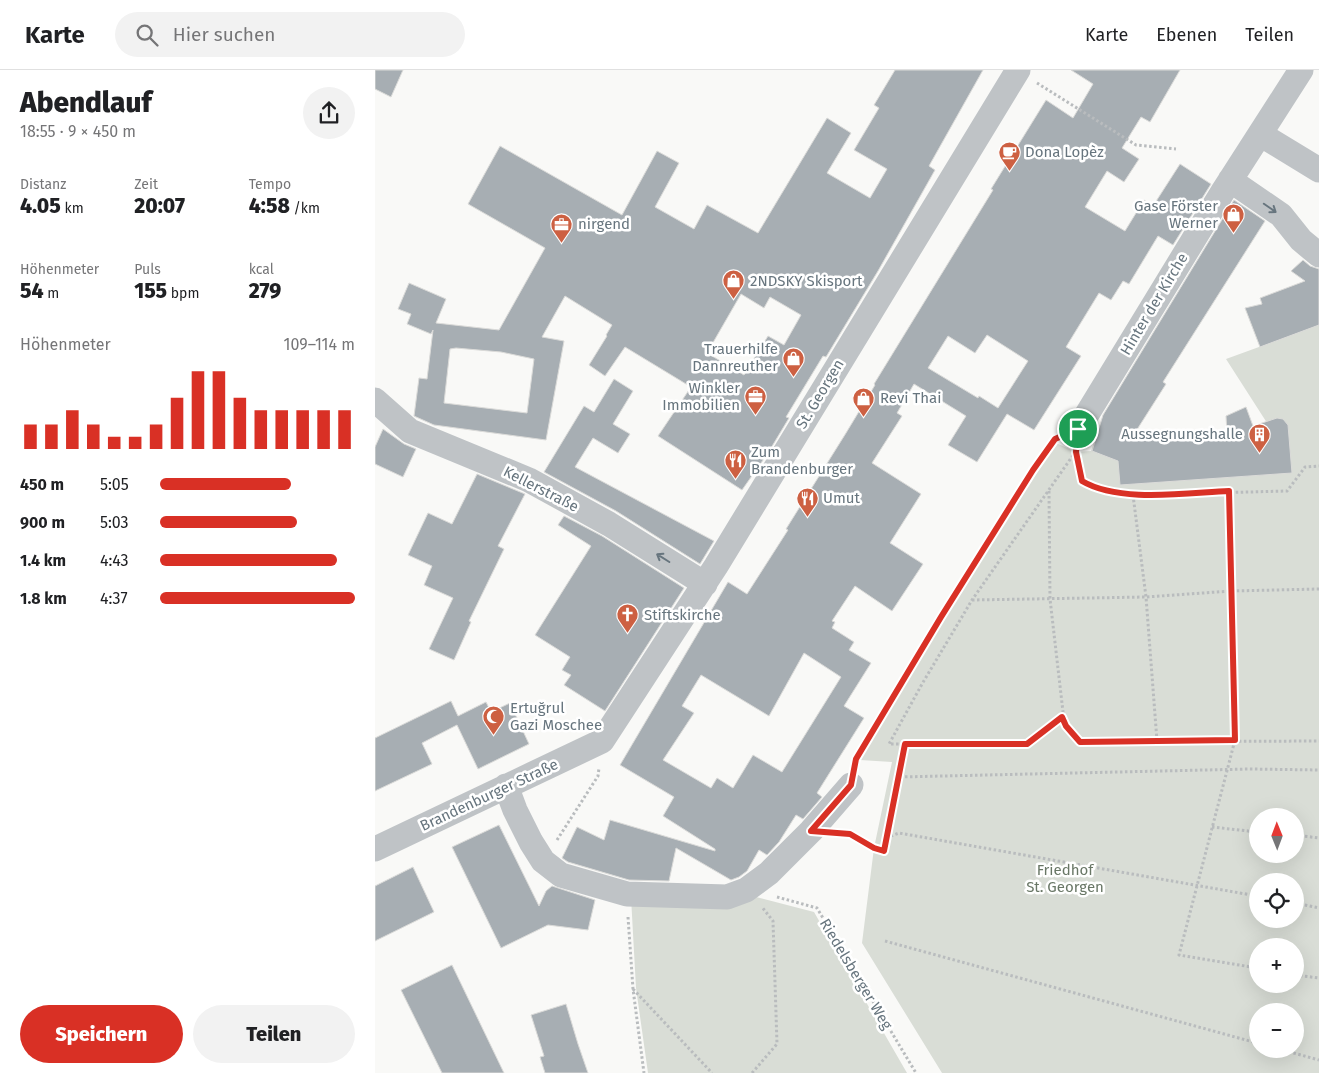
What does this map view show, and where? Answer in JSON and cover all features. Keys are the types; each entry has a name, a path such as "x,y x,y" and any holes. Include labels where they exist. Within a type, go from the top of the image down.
{"street":[{"name":"St. Georgen","path":"602,741 705,584 1018,70"},
{"name":"Hinter der Kirche","path":"1077,440 1230,180 1301,70"},
{"path":"1260,134 1319,170"},
{"path":"1230,180 1281,215 1301,240 1319,255"},
{"name":"Kellerstraße","path":"375,400 410,431 529,480 609,524 705,584"},
{"name":"Brandenburger Straße","path":"375,849 602,741"},
{"path":"506,786 515,810 531,842 543,861 561,875 627,894 727,897 748,888 769,873 811,831 851,785"}],"path":[{"path":"1018,70 1136,145 1176,149"},
{"path":"851,785 856,759 941,617 1033,470 1055,439 1077,440"},
{"path":"1062,717 1027,744 889,744 972,600 1049,490 1077,440"},
{"path":"1077,440 1082,481 1094,488 1133,495 1229,491 1287,491 1305,467 1319,466"},
{"path":"1049,490 1050,599 1063,712 1062,717 1066,726 1080,742 1319,741"},
{"path":"1229,491 1235,740 1179,954 1249,967"},
{"path":"1133,495 1146,597 1157,741"},
{"path":"972,600 1146,597 1231,591 1319,590"},
{"path":"811,831 850,834 874,848 884,851 905,744"},
{"path":"543,861 598,776 599,768"},
{"path":"899,777 1227,770 1319,770"},
{"path":"1212,827 1249,831"},
{"path":"886,839 899,833 1249,894"},
{"path":"1304,836 1319,838"},
{"path":"748,888 773,921 777,1044 752,1073"},
{"name":"Riedelsberger Weg","path":"748,888 817,908 915,1073"},
{"path":"627,894 633,989 644,1073"},
{"path":"1304,906 1319,908"},
{"path":"885,941 1249,1041"},
{"path":"1304,976 1319,978"},
{"path":"633,989 712,1073"},
{"path":"1304,1056 1319,1060"}],"green space":[{"name":"Friedhof St. Georgen","path":"1319,325 1319,1073 942,1073 862,943 874,848 892,762 860,760 950,608 1056,443 1076,452 1091,451 1097,433 1147,453 1146,438 1227,433 1226,416 1246,407 1253,427 1269,426 1226,359"},
{"path":"748,895 814,912 907,1073 648,1073 636,988 631,897"}],"building":[{"path":"375,70 403,70 391,97 375,89"},
{"path":"895,70 983,70 929,166 935,170 878,271 826,357 823,356 786,417 789,418 768,453 742,490 658,436 691,387 625,347 605,376 589,365 612,325 565,296 542,337 564,341 546,440 434,425 414,416 419,378 427,379 433,330 431,334 407,324 411,314 398,309 409,283 446,299 436,323 499,330 545,248 468,204 500,146 622,215 657,151 679,163 655,207 694,229 707,205 758,233 827,118 851,133 827,173 870,198 887,169 854,150 879,108 874,105","holes":["741,294 764,308 770,297 801,315 784,345 768,336 744,375 707,353","450,349 501,352 534,359 527,413 444,403"]},
{"path":"1071,70 1180,70 1150,122 1141,117 1122,148 1139,159 1124,182 1107,171 1085,207 1125,231 1144,200 1153,206 1180,164 1211,184 1173,245 1158,236 1129,284 1123,281 1111,300 1099,293 1066,347 1081,356 1034,430 1007,414 977,462 948,445 966,416 914,384 897,413 902,416 872,463 921,494 890,543 923,564 892,611 855,586 832,621 835,622 832,628 854,642 849,650 871,663 844,706 864,718 817,793 822,797 803,819 796,815 779,842 767,855 759,850 747,871 731,880 676,848 669,881 629,880 568,862 562,858 577,827 604,840 610,820 715,851 715,849 663,816 674,797 620,765 728,582 747,594 788,530 786,529 846,433 1046,100 1073,118 1093,84","holes":["987,335 1028,361 998,408 928,368 948,336 975,353","804,653 841,677 782,772 753,755 733,788 717,778 711,788 663,760 694,713 682,706 701,675 769,716"]},
{"path":"1234,200 1265,221 1163,382 1166,384 1131,439 1227,433 1226,416 1246,407 1253,426 1277,418 1283,419 1288,425 1292,473 1120,485 1118,461 1092,451 1103,415"},
{"path":"1303,260 1310,266 1319,269 1319,325 1260,347 1245,308 1262,304 1260,298 1305,281 1291,271"},
{"path":"614,379 633,391 613,424 630,434 618,453 593,438 575,467 714,541 700,564 616,511 544,472 584,406 594,412"},
{"path":"383,429 404,444 416,449 403,477 375,464 375,447"},
{"path":"477,474 525,494 498,546 504,549 469,621 471,622 454,660 429,649 453,598 424,585 432,566 408,555 428,513 452,524"},
{"path":"564,516 602,536 684,588 605,711 564,685 571,675 562,670 570,657 535,635 591,546 558,525"},
{"path":"451,701 458,716 486,702 491,712 510,703 529,744 478,769 457,725 422,743 432,764 375,791 375,738"},
{"path":"499,825 539,906 546,891 552,886 595,900 588,930 548,925 501,948 452,847"},
{"path":"413,867 434,912 375,941 375,886"},
{"path":"452,965 504,1073 442,1073 401,990"},
{"path":"566,1004 588,1073 545,1073 540,1057 544,1056 531,1015"}],"place":[{"name":"Dona Lopèz","path":"1009,171"},
{"name":"Gase Förster Werner","path":"1234,234"},
{"name":"nirgend","path":"562,243"},
{"name":"2NDSKY Skisport","path":"734,300"},
{"name":"Trauerhilfe Dannreuther","path":"794,377"},
{"name":"Winkler Immobilien","path":"756,416"},
{"name":"Revi Thai","path":"864,417"},
{"name":"Aussegnungshalle","path":"1259,453"},
{"name":"Zum Brandenburger","path":"735,480"},
{"name":"Umut","path":"807,517"},
{"name":"Stiftskirche","path":"628,634"},
{"name":"Ertuğrul Gazi Moschee","path":"494,736"}],"route":[{"path":"1078,429 1076,452 1082,481 1094,488 1133,495 1229,491 1235,740 1080,742 1066,726 1062,717 1027,744 905,744 884,851 874,848 850,834 811,831 851,785 856,759 941,617 1033,470 1055,439 1078,429"}]}
